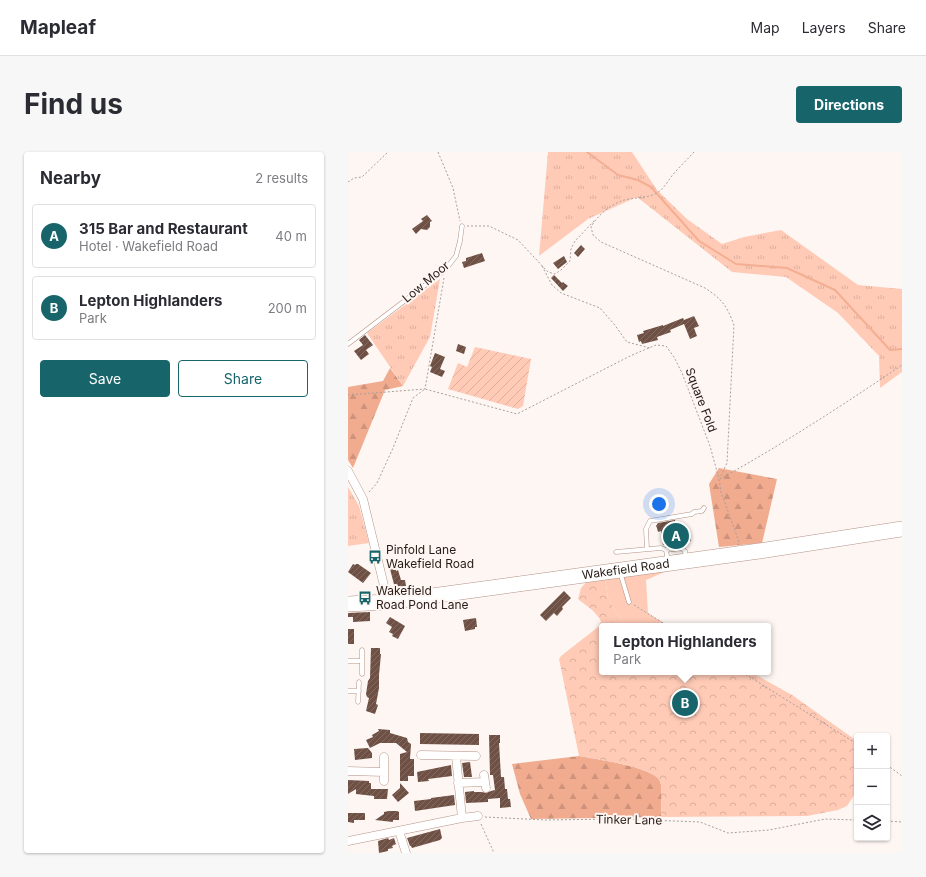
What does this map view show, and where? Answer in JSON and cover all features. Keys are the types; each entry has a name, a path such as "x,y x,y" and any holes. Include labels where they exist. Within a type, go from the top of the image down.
{"highway":[{"name":"Wakefield Road","path":"348,604 388,602 620,570 667,557 687,561 902,529"}],"street":[{"path":"348,471 363,499 388,602"},
{"path":"421,755 476,756"},
{"path":"456,756 462,818"},
{"path":"384,757 384,781"},
{"path":"348,771 384,772"},
{"path":"458,784 485,782"},
{"path":"348,841 478,816"},
{"path":"399,831 406,853"}],"lane":[{"name":"Low Moor","path":"348,344 445,270 456,256 462,226"},
{"path":"647,549 646,529 650,520 692,514 694,512 702,511 704,508"},
{"path":"616,552 661,548 667,557"},
{"path":"620,570 629,602"},
{"path":"362,650 362,674"},
{"path":"348,661 362,661"},
{"path":"358,702 359,682"},
{"path":"348,691 359,691"}],"path":[{"path":"348,182 354,178 362,177 388,152"},
{"path":"438,152 453,188 462,226 489,226 518,240 548,272 554,274 561,270 570,261 571,248 575,241 596,218 611,206 621,201 656,193 694,152"},
{"path":"596,218 591,227 593,235 601,242 705,288 718,296 729,310 734,325 729,433 727,463 719,479 721,492 738,539 739,554"},
{"path":"541,263 552,285 561,293 600,308 627,342 650,348"},
{"path":"363,499 377,483 413,398 425,389 445,270"},
{"name":"Square Fold","path":"650,348 656,345 666,346 674,357 682,373 710,446 719,479"},
{"path":"348,395 425,389 516,414 630,356 650,348"},
{"path":"719,479 765,454 837,410 902,365"},
{"path":"629,602 663,623"},
{"path":"747,675 854,742"},
{"path":"890,767 902,776"},
{"path":"478,816 494,853"},
{"name":"Tinker Lane","path":"478,816 545,820 621,819 700,822 728,833 769,830 825,819 854,820"},
{"path":"890,821 902,822"}],"green space":[{"path":"548,152 632,152 657,190 687,219 722,244 744,237 781,230 858,285 902,289 902,372 880,388 879,356 838,313 786,277 732,272 637,197 588,219 539,256"},
{"path":"440,279 430,337 403,386 367,333"},
{"path":"475,347 531,359 523,406 518,409 448,389 458,363 467,367"},
{"path":"390,368 403,386 385,390 353,468 348,460 348,387 383,381"},
{"path":"719,468 777,479 762,543 719,547 709,484"},
{"path":"348,487 359,506 369,543 348,546"},
{"path":"674,568 646,580 648,613 663,623 623,623 608,598 605,578"},
{"path":"605,578 608,598 623,623 600,623 601,621 599,617 578,599 581,588 587,581"},
{"path":"599,625 599,675 756,675 792,695 854,739 854,796 847,806 838,810 807,816 661,817 661,784 655,776 623,764 579,756 559,659"},
{"path":"579,756 623,764 655,776 661,784 661,817 531,819 520,794 512,764"}],"building":[{"path":"427,215 432,221 430,222 430,227 427,230 421,229 416,234 412,229 423,221 421,219"},
{"path":"581,245 585,249 578,257 574,253"},
{"path":"482,253 485,261 464,268 462,262 466,261 466,258"},
{"path":"564,256 567,262 558,269 553,263"},
{"path":"554,275 562,283 563,282 568,286 563,291 551,278"},
{"path":"694,316 699,326 694,328 697,336 690,339 684,324 670,330 671,332 657,337 658,340 642,344 641,341 639,342 637,335 644,333 643,331"},
{"path":"365,335 373,345 366,350 369,354 361,360 354,351 363,345 359,340"},
{"path":"458,344 466,347 464,354 456,351"},
{"path":"435,353 445,357 440,369 445,371 442,377 430,372 432,367 430,366"},
{"path":"675,520 675,522 678,522 679,532 689,530 691,541 663,545 661,531 658,532 656,526 658,523"},
{"path":"353,564 358,564 371,573 363,583 348,572"},
{"path":"395,567 396,571 398,570 401,580 405,580 406,586 395,588 390,569"},
{"path":"564,591 571,598 562,607 563,609 557,616 554,613 546,621 540,615"},
{"path":"370,612 370,621 353,622 353,617 348,617 348,613"},
{"path":"390,617 405,626 398,639 392,636 393,634 389,632 392,627 386,623"},
{"path":"476,618 477,627 475,627 475,629 465,631 463,620"},
{"path":"348,629 354,629 354,644 348,644"},
{"path":"371,648 380,648 381,654 379,688 376,704 378,705 375,714 366,711 369,698 366,694 368,681 370,678"},
{"path":"378,729 390,730 390,733 407,738 408,742 411,744 410,759 414,759 414,776 408,776 408,781 400,781 400,754 407,752 396,743 380,743 370,748 366,740 373,737 372,735 379,731"},
{"path":"420,733 479,734 479,745 420,744"},
{"path":"489,735 500,735 501,777 504,777 505,789 507,789 511,807 500,808 500,798 488,799 488,802 466,803 465,792 474,791 486,793 495,790 493,775 490,775"},
{"path":"368,748 372,753 372,758 355,760 354,749"},
{"path":"470,762 472,777 464,777 462,763"},
{"path":"451,765 452,776 428,779 429,781 418,782 417,772"},
{"path":"348,780 369,781 369,783 371,783 371,789 388,789 387,799 374,799 374,796 356,794 356,789 348,794"},
{"path":"400,783 409,793 398,802 392,795 400,788"},
{"path":"454,795 455,805 415,811 414,801"},
{"path":"384,812 399,812 399,820 393,820 393,822 375,820 384,814"},
{"path":"348,813 365,813 365,820 354,820 354,823 348,822"},
{"path":"440,829 442,838 440,840 412,848 410,846 407,838"},
{"path":"388,838 389,840 394,838 396,844 392,846 393,848 388,849 388,851 379,853 378,841"}],"waterway":[{"path":"587,152 618,175 638,180 651,187 699,241 736,264 787,268 835,290 890,350 902,349"}],"place":[{"name":"315 Bar and Restaurant","path":"676,536"},
{"name":"Pinfold Lane Wakefield Road","path":"375,557"},
{"name":"Wakefield Road Pond Lane","path":"365,598"},
{"name":"Lepton Highlanders","path":"685,703"}]}
